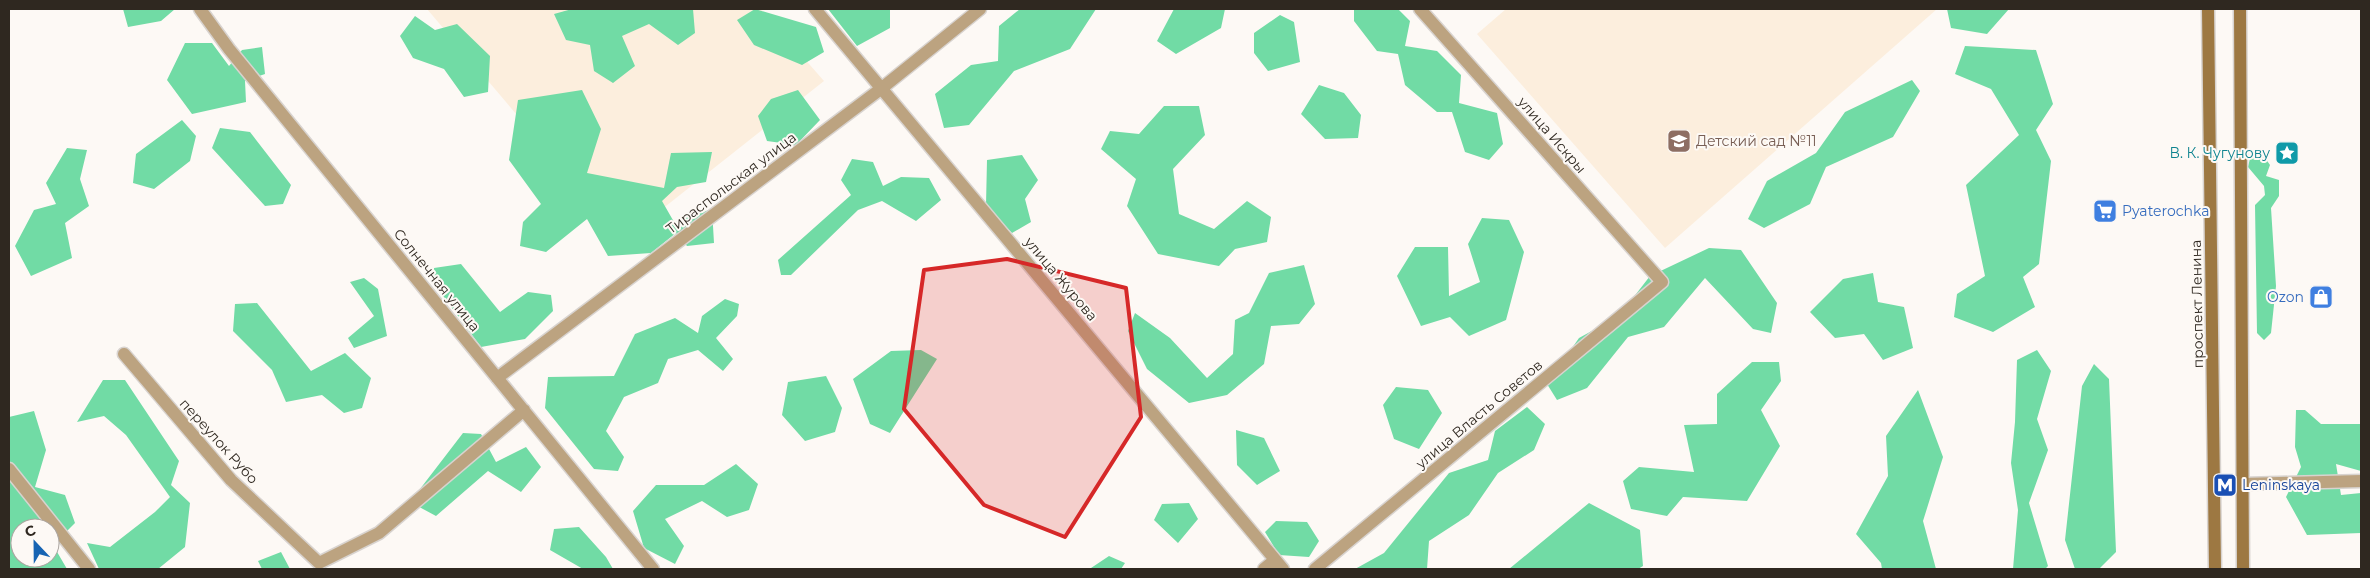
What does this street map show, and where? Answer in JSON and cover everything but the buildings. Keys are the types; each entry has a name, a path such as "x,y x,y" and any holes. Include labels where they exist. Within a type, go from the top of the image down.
{"main road":[{"name":"проспект Ленина","path":"2208,9 2215,569"},
{"path":"2240,9 2243,569"}],"street":[{"name":"Солнечная улица","path":"200,9 229,48 653,569"},
{"name":"улица Журова","path":"815,9 1279,564"},
{"name":"Тираспольская улица","path":"497,378 882,88 980,9"},
{"name":"улица Искры","path":"1420,9 1662,282"},
{"name":"улица Власть Советов","path":"1315,569 1662,282"},
{"name":"переулок Рубо","path":"124,354 231,480 320,563 378,533 524,410"},
{"path":"9,469 89,569"},
{"path":"2243,484 2361,480"},
{"path":"1264,569 1279,564"}],"highlighted area":[{"path":"1007,259 1126,288 1141,417 1065,537 984,505 904,409 924,270"}],"shaded area":[{"path":"427,9 761,9 824,81 623,240"},
{"name":"Детский сад №11","path":"1506,9 1937,9 1665,248 1477,34"}],"green space":[{"path":"123,9 175,9 161,21 128,27"},
{"path":"572,9 693,9 695,33 678,45 649,24 622,36 635,66 613,83 594,71 590,45 566,40 554,14"},
{"path":"755,9 816,27 824,52 802,65 754,45 737,20"},
{"path":"828,9 890,9 890,28 857,46"},
{"path":"1020,9 1096,9 1070,49 1014,71 969,125 944,128 935,94 971,65 998,61 999,26"},
{"path":"1174,9 1225,9 1221,28 1176,54 1157,41"},
{"path":"1354,9 1398,9 1410,21 1405,46 1437,51 1461,75 1459,103 1497,113 1503,144 1489,160 1465,152 1452,112 1437,112 1405,85 1398,54 1377,51 1354,21"},
{"path":"1947,9 2009,9 1987,34 1951,28"},
{"path":"1280,15 1294,22 1300,62 1268,71 1254,53 1254,33"},
{"path":"415,16 435,30 457,24 490,56 488,92 464,97 444,69 413,58 400,36"},
{"path":"185,43 212,43 229,66 242,50 262,47 265,74 245,81 246,102 192,114 167,80"},
{"path":"1965,46 2036,50 2053,104 2036,130 2051,161 2039,264 2023,277 2035,307 1993,332 1954,317 1957,294 1985,276 1966,185 2019,135 1991,89 1955,74"},
{"path":"1912,80 1920,91 1893,137 1826,167 1810,204 1764,228 1748,219 1767,181 1816,153 1845,112"},
{"path":"1319,85 1344,93 1361,115 1358,138 1325,139 1301,114"},
{"path":"582,90 601,129 587,173 664,188 671,153 712,152 706,182 677,187 662,201 674,222 712,209 714,243 687,246 676,233 651,253 608,256 587,219 546,252 520,246 523,222 541,204 509,160 518,100"},
{"path":"798,90 820,120 796,145 767,141 758,116 771,99"},
{"path":"1164,106 1199,106 1205,135 1173,169 1179,214 1214,229 1247,201 1271,217 1267,242 1235,249 1219,266 1158,254 1127,206 1136,179 1101,149 1110,131 1139,134"},
{"path":"182,120 196,136 190,161 154,189 133,183 136,154"},
{"path":"220,128 250,132 291,185 283,204 265,206 212,148"},
{"path":"67,148 87,150 80,179 89,206 65,223 72,258 31,276 15,246 34,210 56,204 46,183"},
{"path":"2251,154 2263,155 2270,165 2266,176 2279,180 2279,196 2271,208 2276,286 2271,333 2264,340 2257,333 2255,205 2265,195 2264,186 2248,167"},
{"path":"1022,155 1038,180 1025,199 1031,222 1012,233 986,205 987,160"},
{"path":"852,159 873,162 883,186 901,177 929,178 941,200 916,221 882,201 858,210 791,275 781,275 778,260 851,195 841,180"},
{"path":"1482,218 1509,220 1524,252 1506,320 1469,336 1450,317 1421,326 1397,276 1415,247 1448,247 1449,296 1480,282 1468,244"},
{"path":"1709,248 1741,250 1777,303 1771,333 1753,329 1705,278 1664,327 1628,337 1587,388 1557,400 1547,384 1579,338 1619,316 1650,276"},
{"path":"461,264 500,312 528,292 551,295 553,311 525,339 481,347 435,285 434,268"},
{"path":"1304,265 1315,304 1299,324 1271,326 1264,364 1227,395 1189,403 1147,369 1128,331 1135,313 1170,338 1207,378 1233,354 1235,320 1249,313 1269,273"},
{"path":"1873,273 1878,302 1904,307 1913,348 1883,360 1864,334 1835,338 1810,312 1843,279"},
{"path":"364,278 378,289 387,336 354,348 348,338 374,316 350,282"},
{"path":"725,299 739,304 737,316 716,338 733,359 723,371 698,350 668,359 658,383 624,397 606,431 624,457 618,471 594,469 545,408 548,377 614,376 635,334 675,318 698,333 702,316"},
{"path":"257,303 311,371 345,353 371,378 362,408 344,413 322,395 286,402 272,370 233,331 235,304"},
{"path":"921,350 937,359 890,433 870,424 853,379 891,351"},
{"path":"2037,350 2051,371 2037,419 2048,450 2029,503 2048,566 2045,569 2013,569 2018,510 2011,463 2015,422 2017,360"},
{"path":"1752,362 1779,362 1781,381 1761,410 1780,446 1747,501 1683,497 1667,516 1631,509 1623,481 1639,467 1694,472 1684,425 1717,424 1717,394"},
{"path":"2094,364 2109,379 2116,552 2099,569 2075,569 2065,540 2082,386"},
{"path":"826,376 842,408 835,432 805,441 782,415 788,382"},
{"path":"103,380 125,380 179,461 171,485 190,503 185,547 158,569 99,569 87,543 110,547 155,512 170,497 126,435 104,416 77,422"},
{"path":"1396,387 1428,390 1442,413 1419,449 1394,439 1383,405"},
{"path":"1918,390 1943,457 1923,521 1936,569 1882,569 1881,563 1856,534 1888,476 1886,436"},
{"path":"1527,407 1545,424 1534,450 1498,473 1469,515 1429,541 1427,569 1355,569 1384,553 1449,473 1488,460 1495,431"},
{"path":"2296,410 2305,410 2321,424 2361,424 2361,471 2336,464 2341,495 2361,493 2361,533 2307,535 2286,497 2301,467 2295,447"},
{"path":"34,411 46,450 35,487 65,495 75,523 60,538 60,518 10,518 10,568 60,568 60,557 67,569 9,569 9,417"},
{"path":"1236,430 1264,438 1280,471 1257,485 1237,465"},
{"path":"463,433 481,434 496,462 526,447 541,467 521,492 488,471 436,516 410,502"},
{"path":"736,464 758,484 749,510 727,517 702,501 665,519 684,546 675,564 644,548 633,511 656,485 704,485"},
{"path":"1189,503 1198,519 1178,543 1154,520 1162,504"},
{"path":"1589,503 1640,530 1643,566 1638,569 1509,569"},
{"path":"1276,521 1307,522 1319,541 1309,557 1279,555 1265,532"},
{"path":"579,527 606,557 613,569 583,569 550,550 554,529"},
{"path":"281,552 290,569 262,569 258,561"},
{"path":"1109,556 1125,563 1121,569 1069,569 1091,568"}],"place":[{"name":"Детский сад №11","path":"1679,141"},
{"name":"В. К. Чугунову","path":"2287,153"},
{"name":"Pyaterochka","path":"2105,211"},
{"name":"Ozon","path":"2321,297"},
{"name":"Leninskaya","path":"2225,485"}]}
